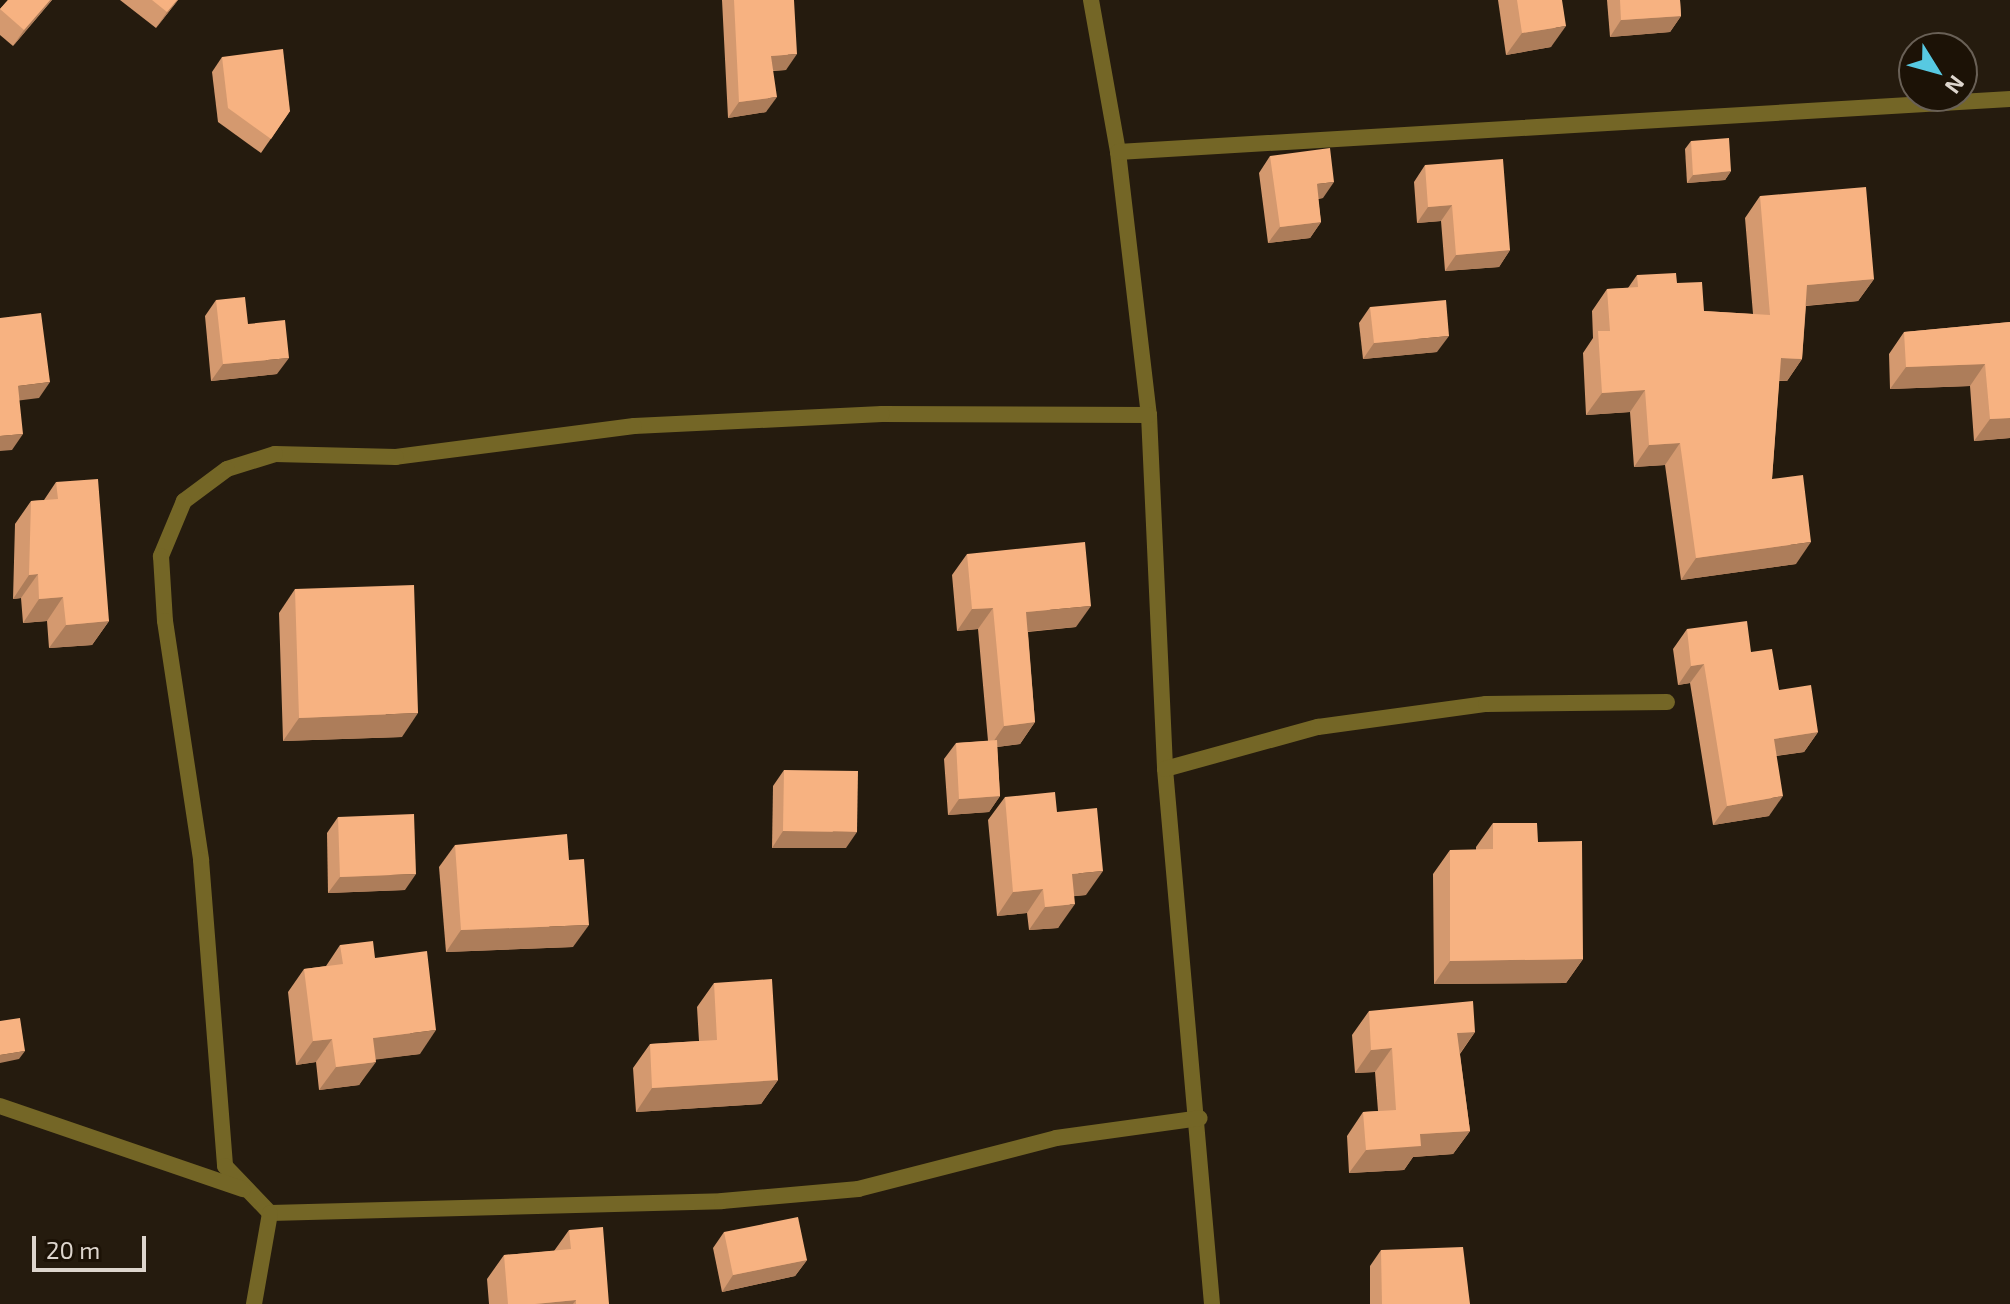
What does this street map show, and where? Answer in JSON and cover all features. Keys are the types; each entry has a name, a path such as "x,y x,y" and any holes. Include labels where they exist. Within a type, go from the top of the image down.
{"street":[{"path":"1091,0 1118,152 1149,415 1165,769 1200,1118 1212,1304"},
{"path":"1118,152 2010,99"},
{"path":"1149,415 851,415 634,426 396,457 275,454 227,469 184,501 161,556 165,621 201,860 225,1166 244,1190 270,1213 722,1201 858,1189 1056,1138 1200,1118"},
{"path":"1165,769 1318,727 1486,704 1667,702"},
{"path":"0,1106 244,1190"},
{"path":"254,1304 270,1213"}],"building":[{"path":"8,0 50,0 24,30 0,9"},
{"path":"152,0 177,0 167,12"},
{"path":"734,0 794,0 797,54 771,56 777,97 739,102"},
{"path":"1517,0 1562,0 1566,26 1522,33"},
{"path":"1620,0 1680,0 1681,16 1621,20"},
{"path":"283,49 290,111 271,139 228,108 222,57"},
{"path":"1729,138 1731,171 1693,175 1691,141"},
{"path":"1330,148 1334,182 1317,184 1321,222 1280,227 1270,156"},
{"path":"1503,159 1510,250 1456,255 1452,205 1428,207 1425,165"},
{"path":"1866,187 1874,279 1807,285 1802,359 1781,358 1772,479 1803,475 1811,542 1696,558 1680,443 1649,445 1645,390 1602,393 1598,331 1610,331 1607,289 1638,287 1637,275 1676,273 1677,283 1702,282 1704,311 1770,315 1760,196"},
{"path":"245,297 248,324 285,320 289,358 223,364 216,300"},
{"path":"1446,300 1449,336 1374,343 1370,307"},
{"path":"41,313 50,382 18,386 23,434 0,436 0,318"},
{"path":"2010,322 2010,418 1990,419 1985,364 1906,367 1904,332"},
{"path":"98,479 109,621 66,625 63,597 39,599 38,574 29,575 31,501 58,499 56,482"},
{"path":"1085,542 1091,606 1026,612 1035,722 1004,726 993,608 972,609 967,554"},
{"path":"414,585 418,713 299,718 295,589"},
{"path":"1747,621 1751,652 1772,649 1779,690 1811,685 1818,732 1774,739 1783,796 1727,806 1704,664 1691,666 1687,629"},
{"path":"997,740 1000,796 959,799 956,743"},
{"path":"784,770 858,771 857,832 783,831"},
{"path":"1055,792 1057,812 1097,808 1103,871 1072,874 1075,904 1045,907 1043,889 1013,892 1005,797"},
{"path":"414,814 416,874 340,877 338,817"},
{"path":"1493,823 1537,823 1538,842 1582,841 1583,959 1450,961 1450,850 1493,849"},
{"path":"567,834 569,860 584,859 589,925 461,930 455,845"},
{"path":"373,941 375,958 427,951 436,1030 373,1038 376,1062 336,1067 332,1039 313,1041 304,969 343,964 340,945"},
{"path":"772,979 778,1080 652,1088 650,1044 717,1040 714,983"},
{"path":"1473,1001 1475,1032 1457,1033 1470,1131 1420,1134 1421,1146 1366,1150 1363,1112 1396,1110 1392,1048 1371,1050 1369,1011"},
{"path":"20,1018 25,1051 0,1055 0,1021"},
{"path":"798,1217 807,1260 733,1275 724,1232"},
{"path":"603,1227 609,1304 576,1304 576,1300 508,1304 504,1255 571,1249 569,1230"},
{"path":"1463,1247 1470,1304 1382,1304 1381,1250"}]}
